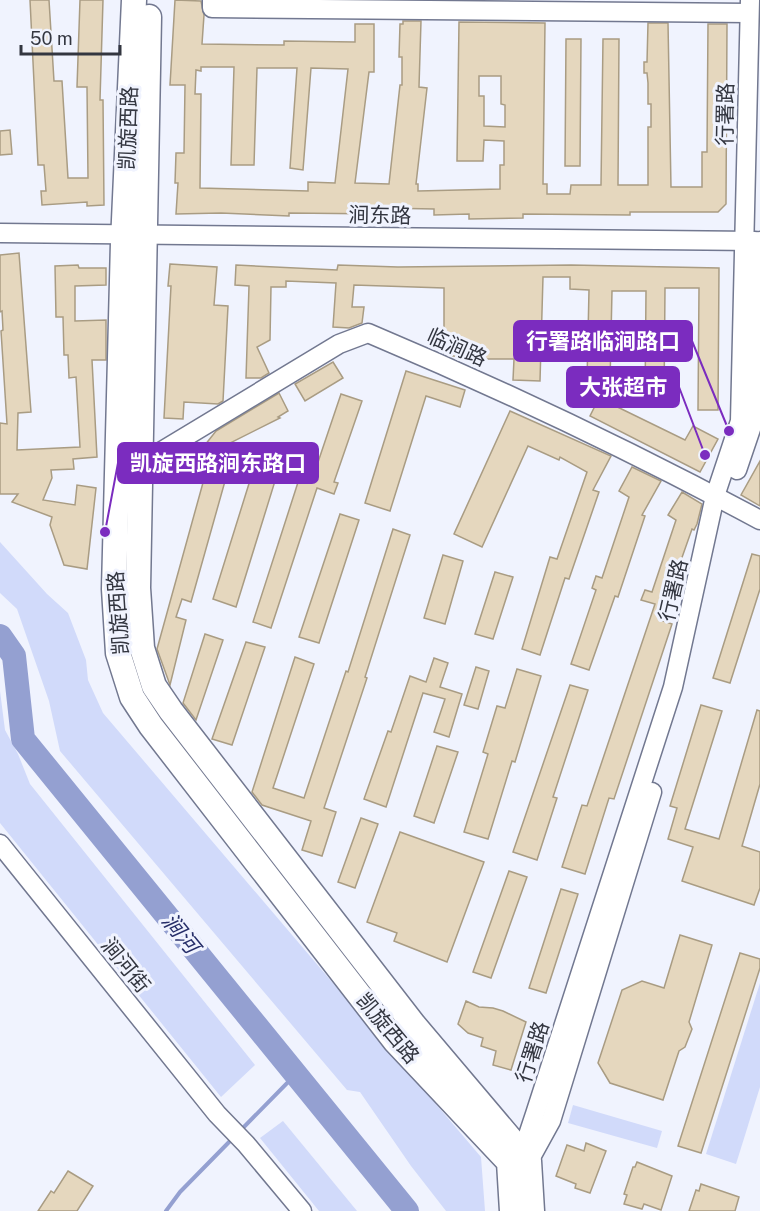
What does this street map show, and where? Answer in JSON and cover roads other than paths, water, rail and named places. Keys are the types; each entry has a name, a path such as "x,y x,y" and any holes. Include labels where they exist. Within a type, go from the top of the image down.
{"main road":[{"name":"凯旋西路","path":"134,0 134,238 141,460 138,588 142,648 154,686 517,1163"},
{"name":"凯旋西路","path":"150,0 114,589 118,653 132,697 151,726 395,1041 517,1163"},
{"path":"512,1211 517,1163"},
{"path":"517,1163 532,1211"}],"street":[{"path":"212,0 212,8 749,7"},
{"name":"行署路","path":"517,1163 551,1121 684,689 721,499 740,421 754,246 749,7"},
{"name":"涧东路","path":"0,233 134,238 754,246"},
{"name":"涧东路","path":"0,241 134,238"},
{"name":"临涧路","path":"141,460 157,454 339,344 368,333 450,368 760,520"},
{"name":"涧河街","path":"0,844 217,1114 246,1144 302,1211"}],"waterway":[{"name":"涧河","path":"0,636 14,656 23,739 407,1211"},
{"path":"240,1131 296,1074"},
{"path":"166,1211 180,1192 232,1139"}],"place":[{"name":"行署路临涧路口","path":"729,431"},
{"name":"大张超市","path":"705,455"},
{"name":"凯旋西路涧东路口","path":"105,532"}]}
